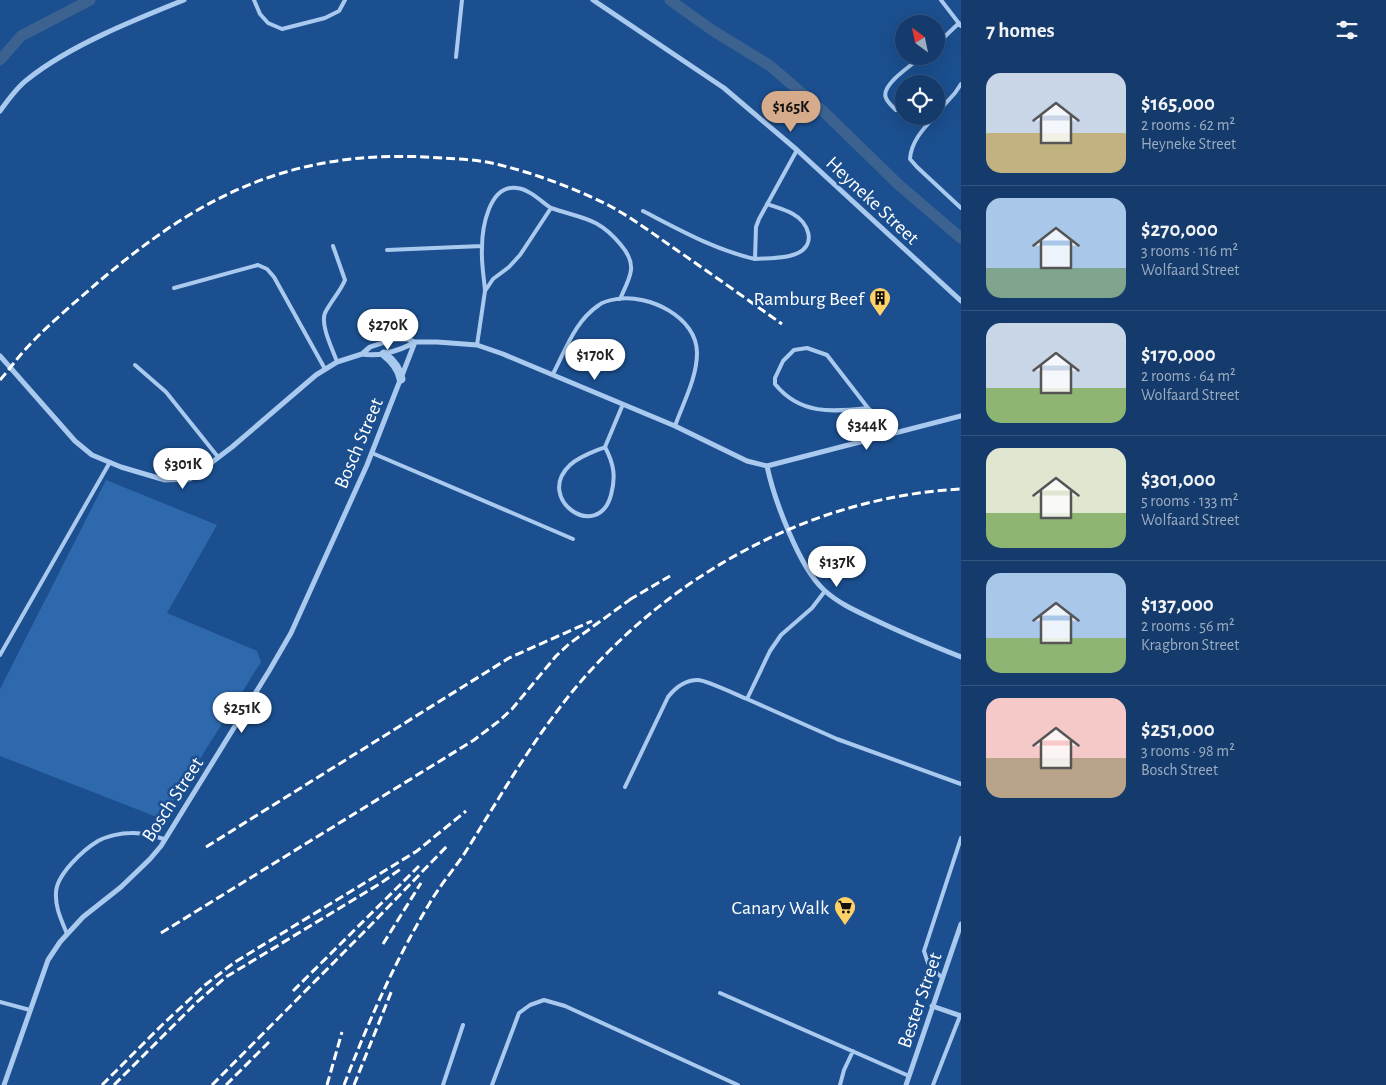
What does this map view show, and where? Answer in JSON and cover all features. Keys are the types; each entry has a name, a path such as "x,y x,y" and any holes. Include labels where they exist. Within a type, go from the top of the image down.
{"street":[{"path":"0,111 26,80 52,62 106,34 184,0"},
{"name":"Heyneke Street","path":"593,0 724,88 797,150 961,301"},
{"path":"0,356 75,441 92,455 145,476 165,480 190,479 232,447 316,375 337,362 362,354 370,347 394,340 407,339 415,342 477,345 553,374 675,426 747,461 767,466 961,416"},
{"path":"362,354 371,356 384,354 403,349 415,342"},
{"name":"Bosch Street","path":"4,1085 48,960 67,934 150,859 165,839 206,775 290,633 372,453 415,342"},
{"path":"384,354 393,361 401,379"},
{"path":"767,466 775,496 804,564 816,582 825,591 852,609 961,657"},
{"name":"Bester Street","path":"906,1085 961,924"},
{"path":"932,1006 961,1016"}],"lane":[{"path":"254,0 260,14 268,23 282,30 325,18 339,11 345,0"},
{"path":"456,57 462,0"},
{"path":"941,0 960,25 945,38"},
{"path":"900,75 912,65"},
{"path":"895,79 888,85 884,92 886,100 895,109"},
{"path":"945,104 961,84"},
{"path":"927,125 911,149 910,160 961,208"},
{"path":"755,258 756,227 797,150"},
{"path":"477,345 485,291 482,246 488,210 496,196 505,189 518,188 551,208 598,223 611,234 631,260 631,271 620,299"},
{"path":"643,211 737,255 755,258 800,253 809,242 808,229 794,214 767,204"},
{"path":"485,291 493,279 509,267 520,255 551,208"},
{"path":"334,246 345,280 325,315 324,322 337,362"},
{"path":"387,250 482,246"},
{"path":"174,288 258,265 268,269 283,292 325,370"},
{"path":"553,374 576,328 586,315 601,303 630,298 654,302 674,314 692,334 697,351 695,371 675,426"},
{"path":"868,408 831,411 800,405 782,393 775,384 775,378 783,361 794,350 807,348 827,355 868,408 895,433"},
{"path":"135,365 166,392 218,457"},
{"path":"605,447 614,466 615,475 610,499 598,514 580,516 569,509 561,499 559,488 562,477 569,465 605,447 623,404"},
{"path":"372,453 573,539"},
{"path":"0,656 110,462"},
{"path":"746,699 770,651 781,635 812,608 825,591"},
{"path":"625,787 668,697 676,687 699,680 837,739 961,784"},
{"path":"67,934 57,909 55,892 59,880 72,862 98,841 113,836 133,832 165,839"},
{"path":"942,978 928,963 924,951 961,838"},
{"path":"720,992 909,1076"},
{"path":"492,1085 519,1013 530,1005 544,1000 565,1006 738,1085"},
{"path":"0,1002 30,1010"},
{"path":"932,1085 961,1016"},
{"path":"443,1085 463,1025"},
{"path":"840,1085 844,1070 853,1051"}],"shaded area":[{"path":"106,480 217,525 167,613 257,651 261,662 162,819 0,756 0,689"}],"waterway":[{"path":"0,60 21,36 90,0"},
{"path":"670,0 712,30 769,65 824,112 899,185 961,238"}],"railway":[{"path":"0,380 31,343 68,308 150,241 189,215 230,193 274,175 321,163 369,157 393,156 464,159 486,162 542,177 570,188 628,216 782,324"},
{"path":"344,1085 384,989 434,896 464,854 544,729 572,692 610,650 652,612 697,579 746,550 797,526 850,508 905,495 961,489"},
{"path":"629,600 670,576"},
{"path":"161,933 474,740 512,709 556,656 569,644 635,596"},
{"path":"206,847 509,658 592,621"},
{"path":"102,1085 205,985 235,962 417,851 466,811"},
{"path":"212,1085 447,846"},
{"path":"293,991 419,866"},
{"path":"114,1085 197,1002 226,977 381,883 402,868"},
{"path":"383,944 421,883"},
{"path":"354,1085 392,990"},
{"path":"327,1085 342,1032"},
{"path":"226,1085 269,1042"}],"place":[{"name":"Ramburg Beef","path":"880,317"},
{"name":"Canary Walk","path":"845,926"}]}
